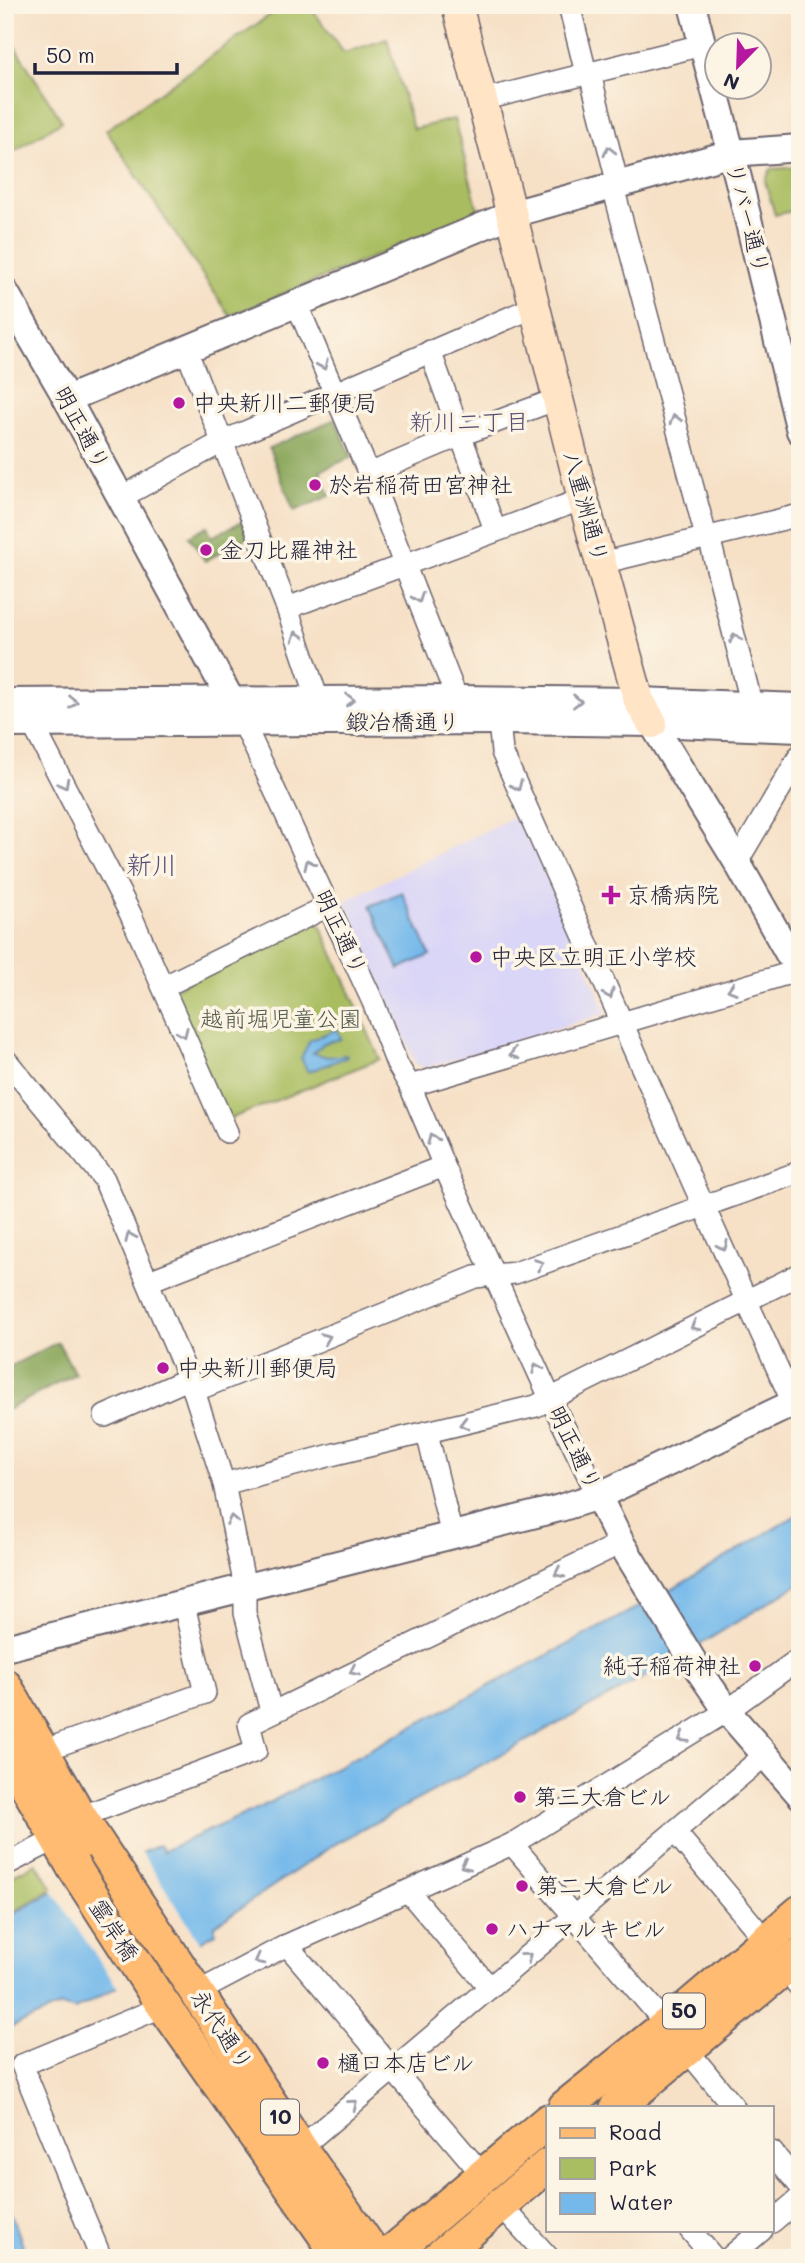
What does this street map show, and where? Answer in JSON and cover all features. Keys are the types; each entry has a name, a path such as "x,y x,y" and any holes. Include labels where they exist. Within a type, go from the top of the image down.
{"main road":[{"name":"八重洲通り","path":"458,5 583,499 645,712"},
{"name":"10","path":"5,1686 42,1751 68,1828"},
{"name":"10","path":"5,1748 68,1828"},
{"name":"霊岸橋","path":"68,1828 104,1852 192,1984"},
{"name":"霊岸橋","path":"68,1828 73,1866 160,1999"},
{"name":"50","path":"567,2106 677,2038 787,1963 800,1912"},
{"name":"永代通り","path":"192,1984 300,2148 377,2258"},
{"name":"永代通り","path":"160,1999 341,2258"},
{"name":"50","path":"618,2106 677,2038"},
{"path":"385,2258 546,2123"},
{"path":"438,2258 546,2167"}],"street":[{"path":"569,5 610,152 616,198 708,537 750,704"},
{"name":"リバー通り","path":"692,5 732,153 800,431"},
{"path":"482,100 702,45"},
{"path":"68,399 512,214 732,153 800,148"},
{"name":"明正通り","path":"5,292 68,399 238,712 373,1002 397,1064 410,1086 551,1400 621,1544 727,1711 800,1795"},
{"path":"296,302 369,474 457,699"},
{"path":"120,498 222,442 534,307"},
{"path":"186,349 288,608 318,700"},
{"path":"430,351 495,530"},
{"path":"369,474 461,435 557,399"},
{"path":"288,608 583,499"},
{"path":"601,563 800,514"},
{"name":"鍛冶橋通り","path":"5,724 238,712 318,700 457,699 645,712 800,729"},
{"name":"鍛冶橋通り","path":"5,702 499,721 750,704 800,707"},
{"name":"八重洲通り","path":"645,712 737,862 799,971"},
{"path":"5,1648 184,1605 598,1496 796,1401 746,1300 502,752 499,721"},
{"path":"32,723 126,906 227,1132"},
{"path":"737,862 800,755"},
{"path":"163,987 328,906"},
{"path":"410,1086 621,1021 799,971"},
{"path":"5,1059 104,1179 149,1281 191,1385 225,1484 245,1587 245,1613 271,1711"},
{"path":"149,1281 444,1166"},
{"path":"105,1416 475,1277 515,1273 800,1172"},
{"path":"225,1484 335,1454 536,1406 800,1275"},
{"path":"427,1433 452,1536"},
{"path":"5,1865 68,1828 256,1751 249,1724 271,1711 621,1544"},
{"path":"42,1751 205,1693 184,1605"},
{"path":"192,1984 287,1945 512,1844 727,1711 800,1658"},
{"path":"300,2148 765,1755"},
{"path":"675,1832 787,1963"},
{"path":"512,1844 733,2106"},
{"path":"408,1891 490,1988"},
{"path":"287,1945 482,2174"},
{"path":"101,2258 22,2066 160,1999"},
{"path":"774,2154 800,2186"},
{"path":"774,2220 800,2198"},
{"path":"500,2205 550,2258"},
{"path":"693,2232 714,2258"},
{"path":"729,2258 760,2232"}],"shaded area":[{"name":"中央区立明正小学校","path":"519,814 607,1013 426,1068 416,1064 345,901"}],"green space":[{"path":"284,5 309,5 344,53 387,39 413,129 454,119 479,213 230,316 106,130"},
{"path":"5,31 62,121 5,157"},
{"path":"800,167 800,209 775,215 765,181 771,169"},
{"path":"335,419 352,457 320,471 330,496 294,511 269,448"},
{"path":"243,521 249,537 205,561 189,536 207,526 212,537"},
{"name":"越前堀児童公園","path":"318,920 380,1059 227,1120 171,990"},
{"path":"58,1342 75,1374 5,1411 5,1369"},
{"path":"36,1863 53,1889 11,1913 5,1903 5,1879"}],"water":[{"path":"402,892 430,955 399,969 370,906"},
{"path":"337,1029 341,1039 324,1043 313,1053 328,1057 347,1057 308,1072 301,1058 310,1040"},
{"path":"800,1513 800,1583 667,1665 335,1844 214,1926 216,1933 75,2010 61,2006 5,2030 5,1919 52,1892 159,1845 163,1851 263,1806 676,1587"},
{"path":"5,2193 27,2258 5,2258"}],"pier":[{"path":"140,1850 202,1945 119,1990 51,1889"}],"place":[{"name":"中央新川二郵便局","path":"179,403"},
{"name":"於岩稲荷田宮神社","path":"315,485"},
{"name":"金刀比羅神社","path":"206,550"},
{"name":"京橋病院","path":"611,895"},
{"name":"中央区立明正小学校","path":"476,957"},
{"name":"中央新川郵便局","path":"163,1368"},
{"name":"純子稲荷神社","path":"755,1666"},
{"name":"第三大倉ビル","path":"520,1797"},
{"name":"第二大倉ビル","path":"522,1886"},
{"name":"ハナマルキビル","path":"492,1929"},
{"name":"樋口本店ビル","path":"323,2063"}],"district":[{"name":"新川二丁目","path":"469,422"},
{"name":"新川","path":"152,865"}]}
